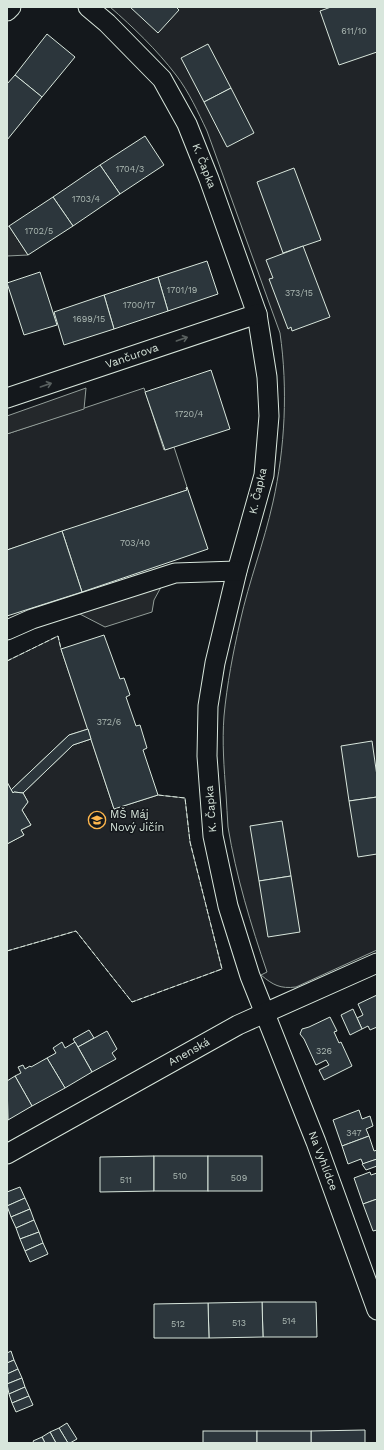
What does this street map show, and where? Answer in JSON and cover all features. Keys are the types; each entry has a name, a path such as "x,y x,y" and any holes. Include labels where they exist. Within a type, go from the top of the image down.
{"street":[{"path":"7,11 10,7"},
{"name":"K. Čapka","path":"88,7 107,23 162,79 187,124 209,179 257,314 267,377 269,416 264,475 237,571 215,663 208,706 207,756 213,836 228,906 250,976 265,1013"},
{"name":"Vančurova","path":"8,398 257,314"},
{"path":"7,630 32,619 175,573 237,571"},
{"name":"Anenská","path":"7,1154 238,1025 377,963"},
{"name":"Na Vyhlídce","path":"265,1013 316,1142 377,1310"}],"shaded area":[{"path":"110,7 377,7 377,950 296,987 277,986 261,975 267,972 244,900 228,827 223,745 225,704 235,645 273,502 283,440 284,375 280,333 207,131 193,102 169,66 136,31"},
{"path":"9,226 28,255 7,256 7,227"},
{"path":"86,388 84,409 7,434 7,416"},
{"path":"144,388 164,450 174,447 187,490 7,550 7,434"},
{"path":"167,582 160,589 154,600 152,612 105,627 74,611"},
{"path":"58,636 88,729 69,735 11,790 7,782 7,661"},
{"name":"MŠ Máj Nový Jičín","path":"91,739 114,809 158,795 185,798 190,842 222,969 132,1002 76,931 7,951 7,844 24,835 21,830 31,825 22,810 28,802 23,793 73,745"}],"building":[{"path":"130,7 176,7 179,10 158,33"},
{"path":"331,7 377,7 377,52 339,65 320,11"},
{"path":"47,34 75,57 42,97 15,75"},
{"path":"208,44 231,88 204,102 181,58"},
{"path":"15,75 42,97 7,140 7,84"},
{"path":"231,88 254,133 227,147 204,102"},
{"path":"145,136 164,165 120,194 100,165"},
{"path":"100,165 120,194 73,226 53,197"},
{"path":"294,168 321,240 283,253 257,182"},
{"path":"53,197 73,226 28,255 9,226"},
{"path":"303,246 330,317 292,331 291,327 288,329 269,279 273,278 266,260"},
{"path":"207,261 218,294 168,311 158,277"},
{"path":"40,272 57,325 24,335 7,283"},
{"path":"158,277 168,311 114,329 104,295"},
{"path":"104,295 114,329 64,345 54,312"},
{"path":"211,370 230,429 165,450 145,392"},
{"path":"187,487 208,549 82,592 62,531 187,490"},
{"path":"62,531 82,592 7,616 7,550"},
{"path":"104,635 120,679 124,678 130,695 126,697 136,726 140,725 147,748 143,750 158,795 114,809 61,649"},
{"path":"88,729 91,739 73,745 23,793 13,793 11,790 69,735"},
{"path":"372,741 377,776 377,797 349,801 341,746"},
{"path":"7,782 13,793 23,793 28,802 22,810 31,825 21,830 24,835 7,844"},
{"path":"377,797 377,854 358,857 349,801"},
{"path":"282,821 291,876 259,881 250,826"},
{"path":"291,876 300,932 268,937 259,881"},
{"path":"377,995 377,1027 370,1030 368,1026 362,1029 357,1018 363,1015 358,1004"},
{"path":"353,1009 362,1029 350,1035 341,1015"},
{"path":"330,1017 337,1031 334,1032 339,1043 341,1042 352,1066 324,1080 319,1070 329,1065 326,1060 316,1065 304,1039 300,1034 302,1029"},
{"path":"89,1030 94,1038 78,1047 73,1039"},
{"path":"107,1031 117,1049 112,1053 116,1059 92,1072 78,1047"},
{"path":"62,1042 65,1048 75,1042 92,1072 65,1088 47,1058 56,1053 53,1048"},
{"path":"47,1058 65,1088 32,1106 15,1076 21,1073 18,1067 23,1065 25,1069"},
{"path":"15,1076 32,1106 8,1120 7,1081"},
{"path":"359,1110 362,1119 370,1116 373,1126 366,1129 369,1136 342,1146 333,1120"},
{"path":"369,1136 374,1151 377,1150 377,1159 363,1164 361,1159 348,1164 342,1146"},
{"path":"154,1156 154,1191 100,1192 100,1157"},
{"path":"154,1156 208,1156 208,1191 154,1191"},
{"path":"208,1156 262,1156 262,1191 208,1191"},
{"path":"377,1159 377,1166 366,1170 362,1164"},
{"path":"370,1172 371,1175 377,1173 377,1199 363,1204 354,1178"},
{"path":"20,1187 25,1198 7,1206 7,1192"},
{"path":"25,1198 30,1209 11,1217 7,1206"},
{"path":"377,1199 377,1230 373,1231 363,1204"},
{"path":"30,1209 34,1220 16,1228 11,1217"},
{"path":"34,1220 39,1232 20,1239 16,1228"},
{"path":"39,1232 43,1243 25,1251 20,1239"},
{"path":"43,1243 48,1254 30,1262 25,1251"},
{"path":"262,1302 316,1302 317,1337 263,1337"},
{"path":"262,1302 263,1337 209,1338 208,1303"},
{"path":"208,1303 209,1338 154,1338 154,1304"},
{"path":"11,1351 14,1360 7,1363 7,1353"},
{"path":"14,1360 18,1369 7,1374 7,1363"},
{"path":"18,1369 22,1378 7,1384 7,1374"},
{"path":"22,1378 25,1387 9,1394 7,1384"},
{"path":"25,1387 29,1396 12,1403 9,1394"},
{"path":"29,1396 33,1405 16,1412 12,1403"},
{"path":"67,1423 77,1439 70,1443 68,1443 59,1428"},
{"path":"59,1428 68,1443 56,1443 50,1432"},
{"path":"365,1430 365,1443 311,1443 311,1431"},
{"path":"203,1431 257,1431 257,1443 203,1443"},
{"path":"257,1431 311,1431 311,1443 257,1443"},
{"path":"50,1432 56,1443 45,1443 42,1437"},
{"path":"42,1437 45,1443 34,1443 33,1441"}],"fence":[{"path":"7,661 58,636 61,649"},
{"path":"7,951 76,931 132,1002 222,969 190,842 185,798 158,795"}],"place":[{"name":"MŠ Máj Nový Jičín","path":"97,820"}]}
